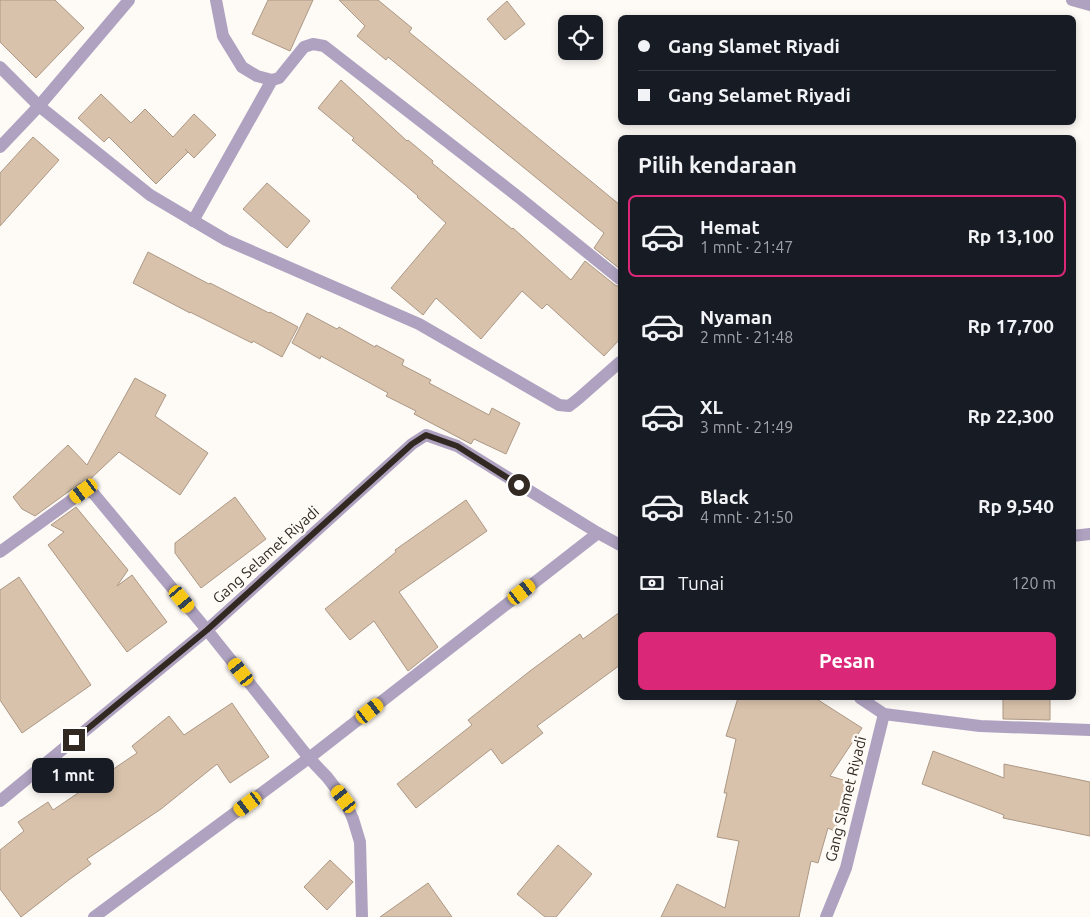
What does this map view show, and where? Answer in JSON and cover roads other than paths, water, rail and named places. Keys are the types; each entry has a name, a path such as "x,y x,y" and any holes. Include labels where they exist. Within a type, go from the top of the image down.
{"street":[{"path":"0,147 39,106 129,0"},
{"path":"216,0 223,36 242,67 257,76 272,80 279,78 304,47 313,44 324,46 521,199 618,277"},
{"path":"1072,0 1090,4"},
{"path":"0,66 39,106 150,195 226,240 420,324 559,405 568,406 618,364"},
{"path":"194,221 272,80"},
{"name":"Gang Selamet Riyadi","path":"0,801 207,630 412,444 426,435 457,446 598,533"},
{"path":"0,552 84,491 94,494 344,799 360,842 362,917"},
{"path":"94,917 309,758 598,533 618,544"},
{"path":"1076,536 1090,534"},
{"path":"863,700 884,714 980,726 1090,730"},
{"name":"Gang Slamet Riyadi","path":"826,917 846,868 884,714"}]}
